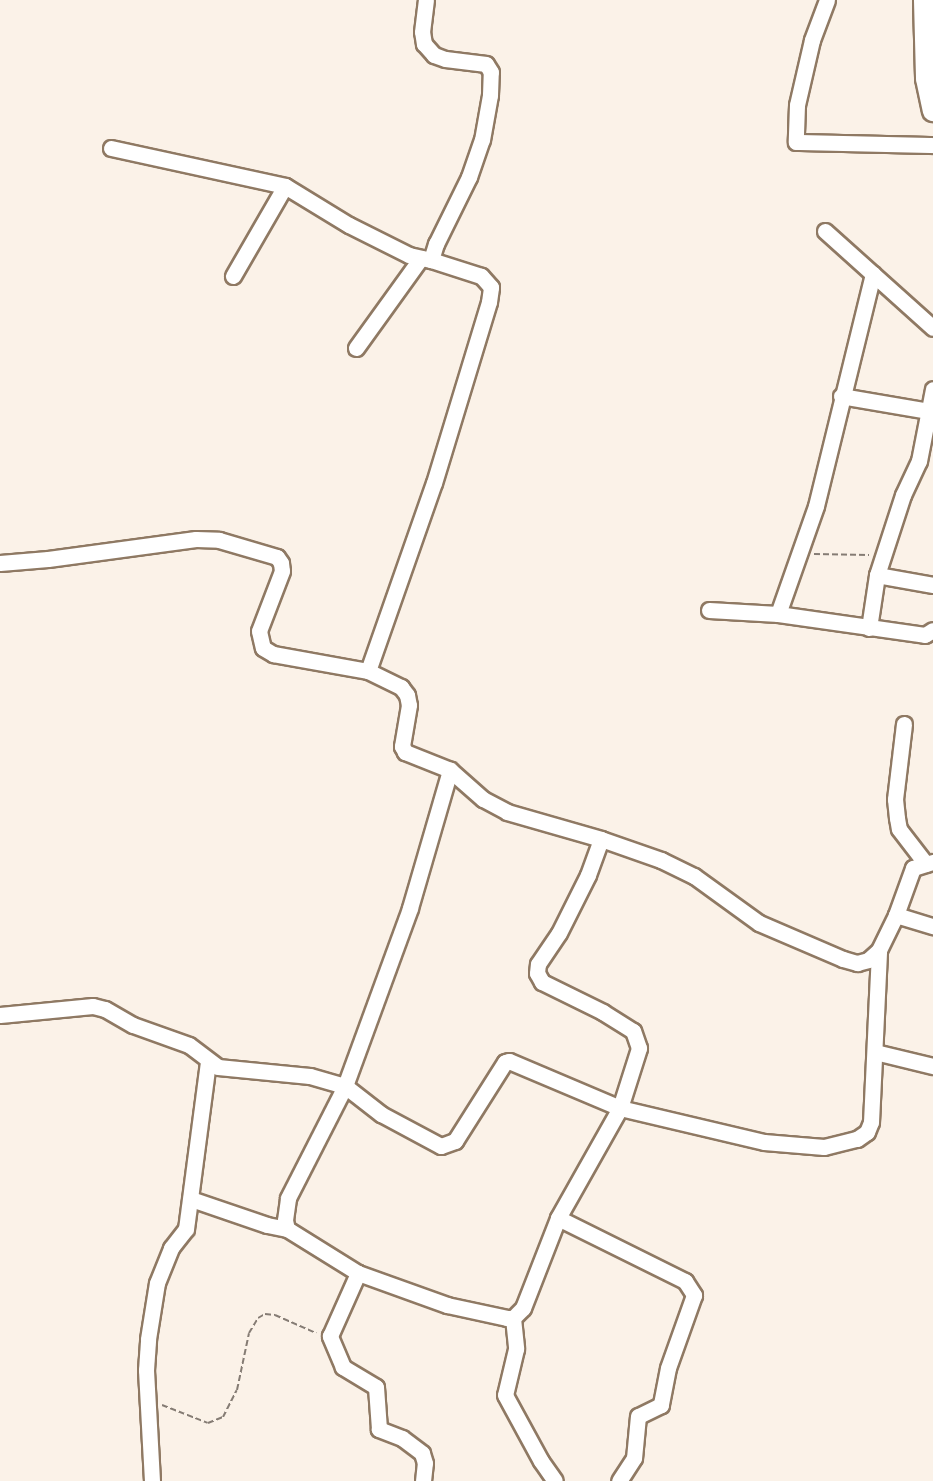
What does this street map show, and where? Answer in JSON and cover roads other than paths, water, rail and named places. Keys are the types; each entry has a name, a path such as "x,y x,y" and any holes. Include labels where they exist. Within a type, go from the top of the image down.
{"main road":[{"path":"924,0 926,78 933,110"}],"street":[{"path":"356,348 436,244 469,177 482,140 490,95 491,72 486,64 445,59 434,55 424,44 426,0"},
{"path":"827,0 812,40 797,105 796,142 933,145"},
{"path":"111,148 285,186 349,225 409,255 487,279 491,287 489,302 434,483 368,671"},
{"path":"233,276 285,186"},
{"path":"825,231 933,328"},
{"path":"778,614 822,486 841,396 873,274"},
{"path":"869,628 877,575 903,495 919,461 933,389"},
{"path":"841,396 928,411"},
{"path":"0,563 196,539 219,540 277,557 281,563 282,572 259,631 262,648 273,654 368,671 401,687 407,695 409,705 402,746 405,752 450,770 483,799 507,812 601,839 661,860 694,876 759,923 857,963 868,960 879,950 896,915 913,868 929,863 899,829 897,818 895,799 904,724"},
{"path":"877,575 933,585"},
{"path":"710,610 778,614 926,635 933,630"},
{"path":"287,1229 288,1198 345,1086 410,909 450,770"},
{"path":"513,1317 523,1308 558,1218 620,1108 637,1060 638,1039 633,1031 603,1012 542,982 537,973 538,964 559,933 588,875 601,839"},
{"path":"896,915 933,926"},
{"path":"1,1015 93,1006 105,1009 133,1025 189,1045 208,1061 231,1069 310,1076 345,1086 381,1114 441,1146 455,1141 505,1062 509,1061 620,1108 764,1142 824,1147 857,1139 867,1132 871,1122 879,950"},
{"path":"874,1052 933,1066"},
{"path":"153,1481 148,1339 157,1283 171,1248 186,1229 208,1061"},
{"path":"191,1199 267,1225 287,1229 358,1273 447,1305 513,1317"},
{"path":"558,1218 686,1281 694,1295 669,1368 661,1405 638,1416 634,1458 619,1481"},
{"path":"358,1273 330,1336 344,1367 376,1387 379,1429 402,1438 422,1453 425,1463 423,1481"},
{"path":"513,1317 516,1348 505,1395 541,1461 555,1481"}]}
